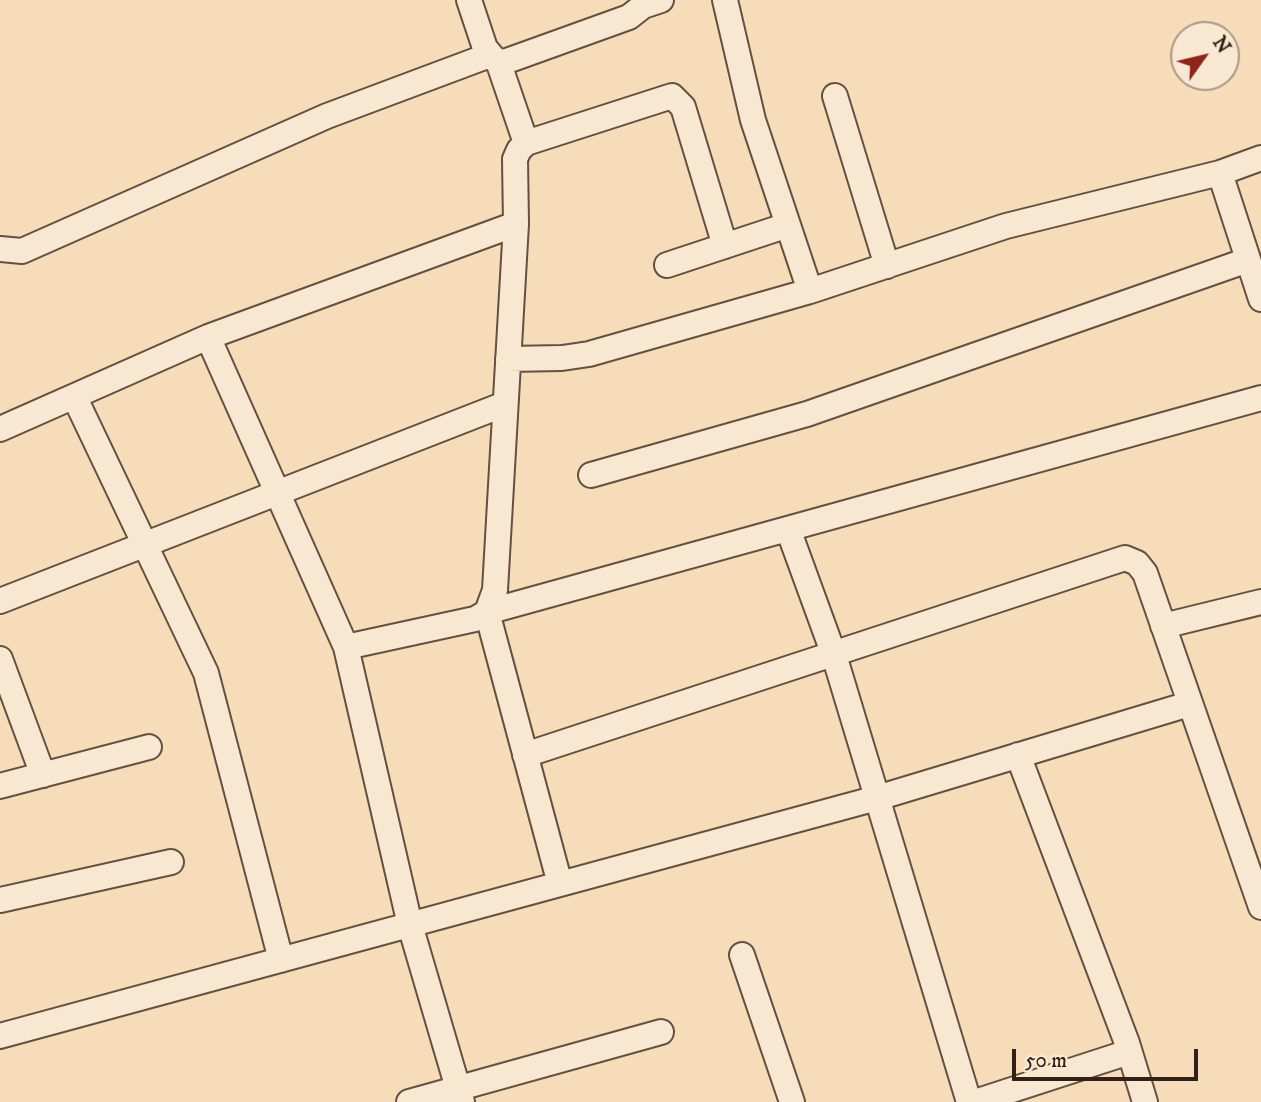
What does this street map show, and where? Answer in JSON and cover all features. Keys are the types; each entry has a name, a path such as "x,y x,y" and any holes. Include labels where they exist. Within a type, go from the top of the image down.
{"street":[{"path":"469,0 526,143"},
{"path":"725,0 753,120 810,291"},
{"path":"0,249 22,251 327,116 494,58 629,18 649,2"},
{"path":"560,884 487,612 495,590 516,224 515,159 526,143 672,96 683,107 725,246"},
{"path":"835,96 887,266"},
{"path":"508,359 562,358 589,354 810,291 1006,226 1220,173 1261,158"},
{"path":"1220,173 1261,299"},
{"path":"0,429 208,337 516,224"},
{"path":"667,265 788,225"},
{"path":"591,475 807,414 1248,260"},
{"path":"208,337 346,647 410,925 461,1095"},
{"path":"75,398 206,673 281,960"},
{"path":"346,647 475,620 487,612 1261,398"},
{"path":"0,601 505,404"},
{"path":"788,529 834,655 969,1102"},
{"path":"525,755 1125,558 1137,563 1145,573 1261,907"},
{"path":"1163,626 1261,602"},
{"path":"0,659 43,775"},
{"path":"0,1036 877,798 1189,704"},
{"path":"0,786 149,747"},
{"path":"1018,755 1129,1052 1145,1102"},
{"path":"0,900 171,862"},
{"path":"742,955 792,1102"},
{"path":"409,1102 461,1095 661,1032"},
{"path":"975,1102 1129,1052"}]}
